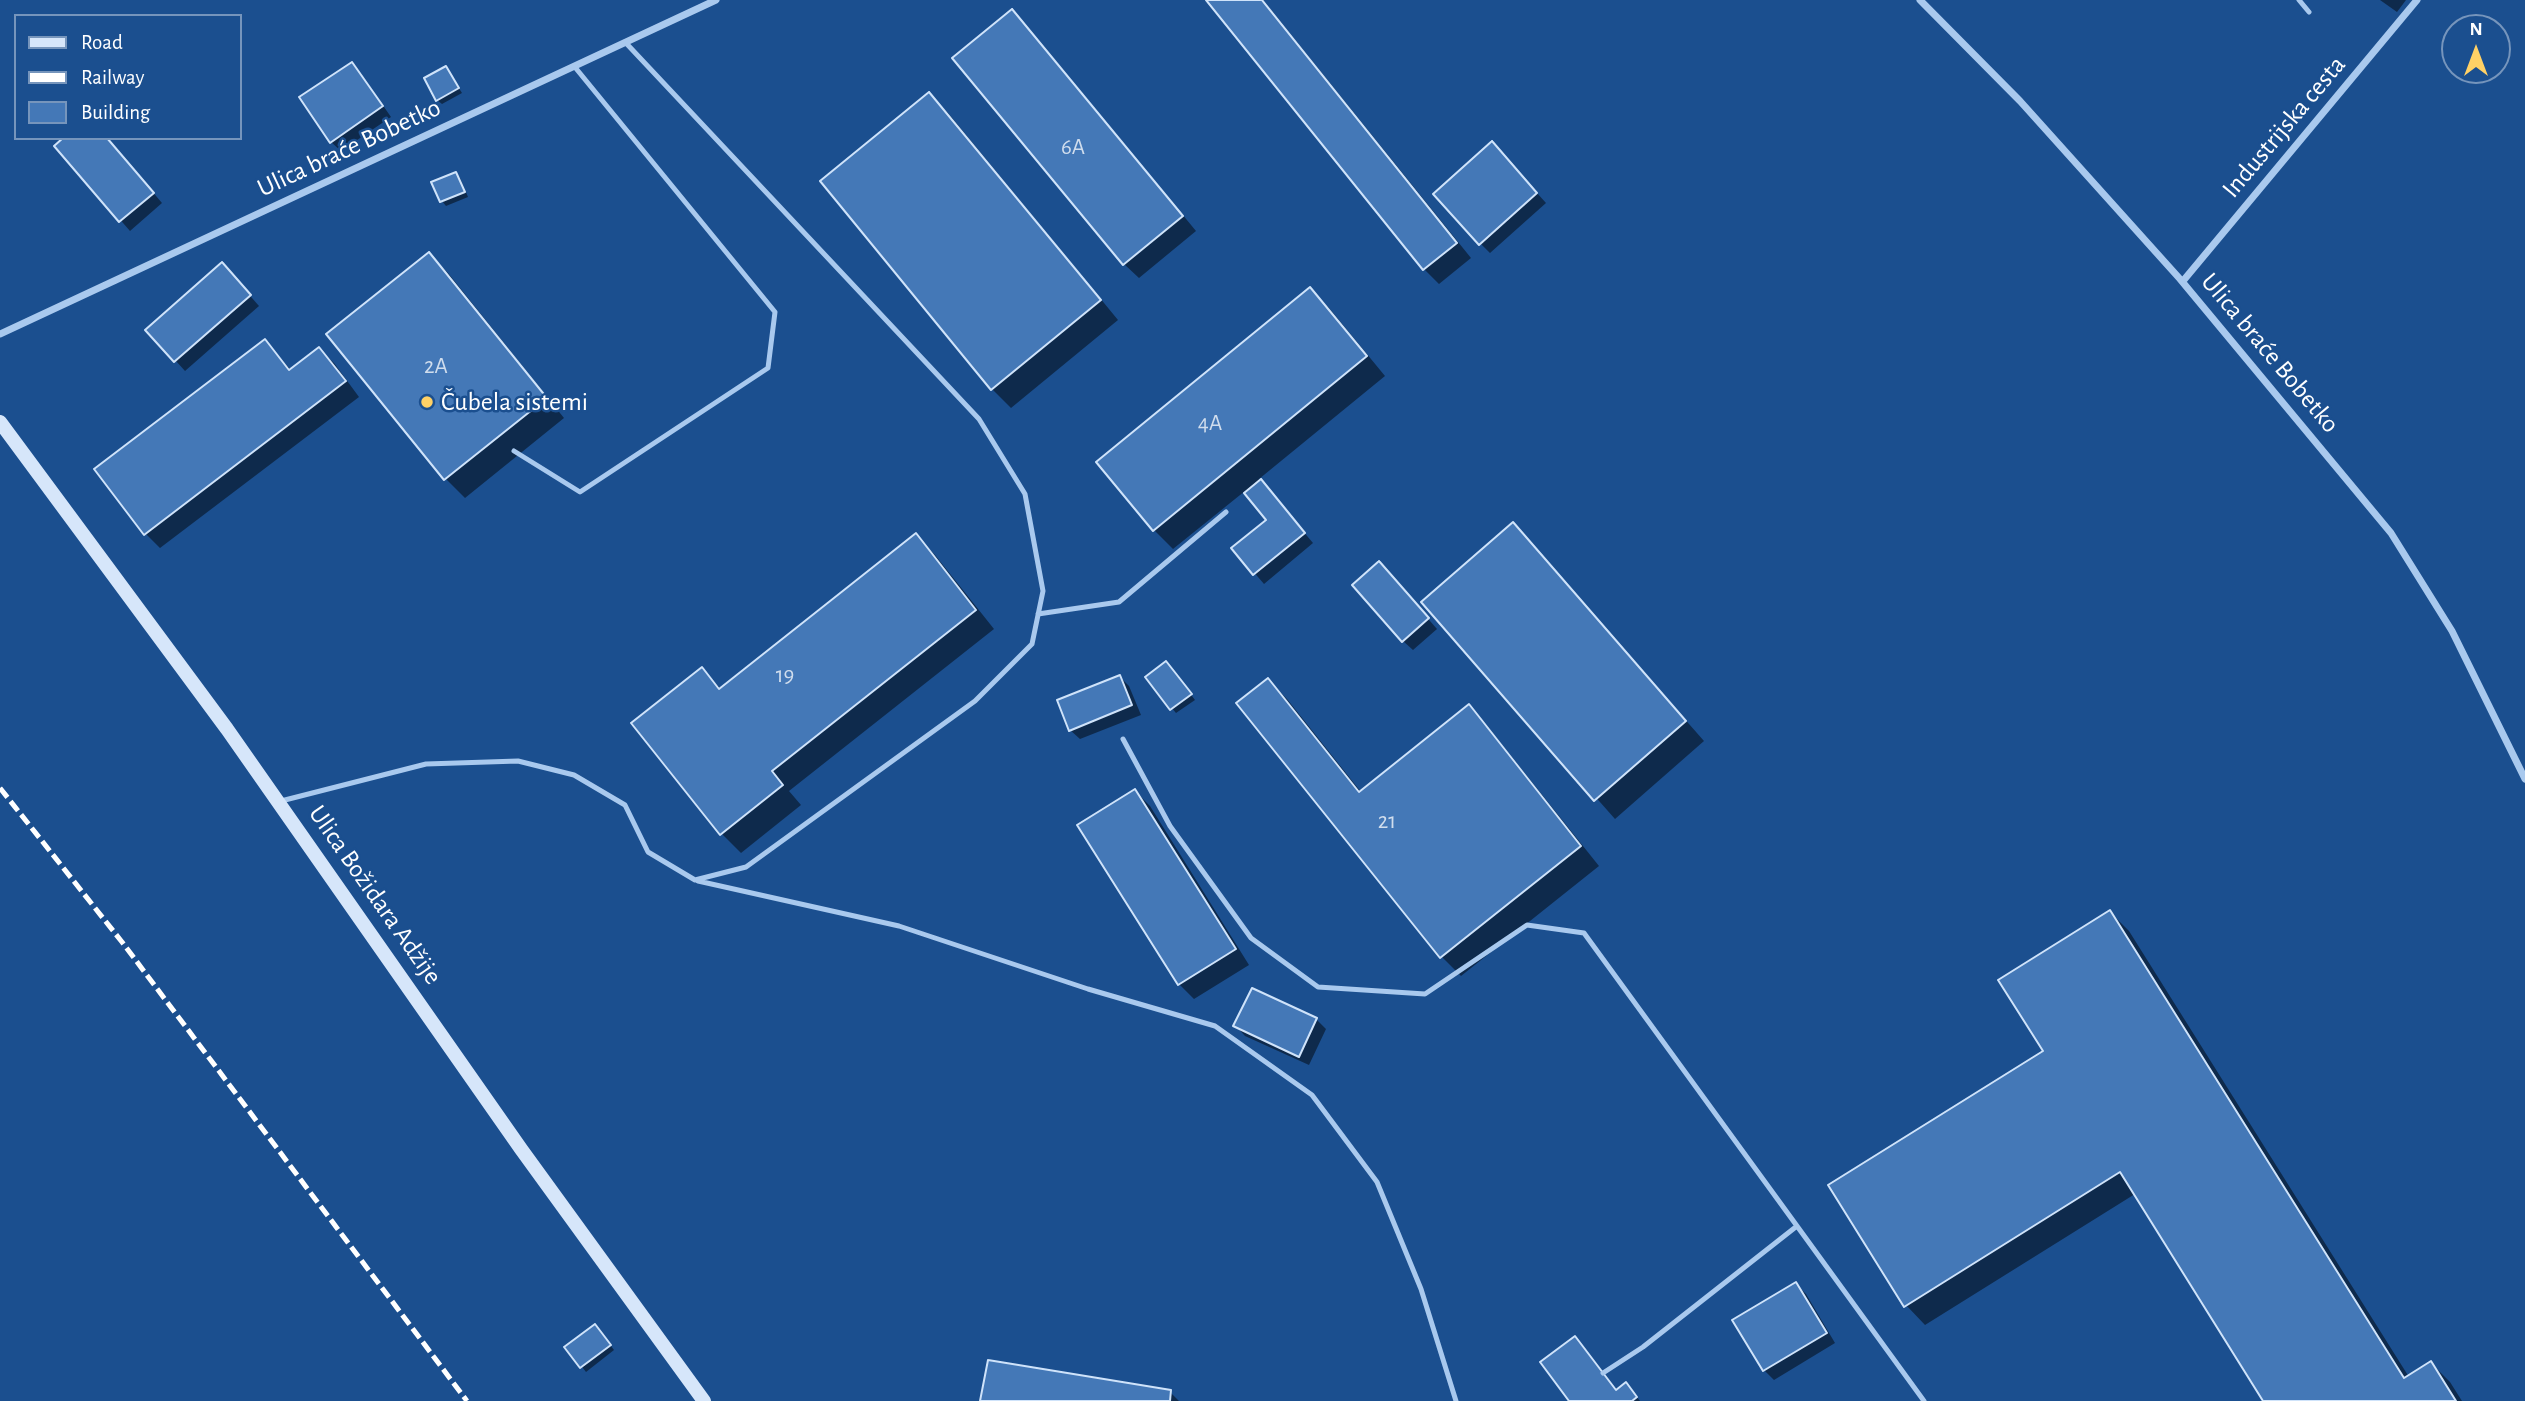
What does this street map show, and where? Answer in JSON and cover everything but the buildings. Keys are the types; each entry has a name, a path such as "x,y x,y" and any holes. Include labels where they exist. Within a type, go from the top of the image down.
{"main road":[{"name":"Ulica Božidara Adžije","path":"0,422 280,802 521,1149 704,1401"}],"street":[{"name":"Ulica braće Bobetko","path":"0,334 716,0"},
{"name":"Ulica braće Bobetko","path":"1920,0 2020,101 2183,281 2391,533 2452,631 2525,779"},
{"name":"Industrijska cesta","path":"2183,281 2417,0"}],"lane":[{"path":"2299,0 2309,12"},
{"path":"625,42 979,419 1025,494 1043,591 1032,644 975,701 746,867 695,880"},
{"path":"514,451 580,492 768,368 775,312 573,66"},
{"path":"1038,614 1119,602 1226,512"},
{"path":"1123,739 1170,826 1251,938 1318,987 1426,994 1527,925 1584,933 1924,1401"},
{"path":"280,802 426,764 517,761 573,775 625,806 648,852 695,880 899,926 1088,989 1215,1026 1312,1096 1377,1182 1421,1289 1456,1401"},
{"path":"1603,1373 1643,1347 1797,1226"}],"railway":[{"path":"0,788 122,942 467,1401"}],"place":[{"name":"Čubela sistemi","path":"427,402"}]}
